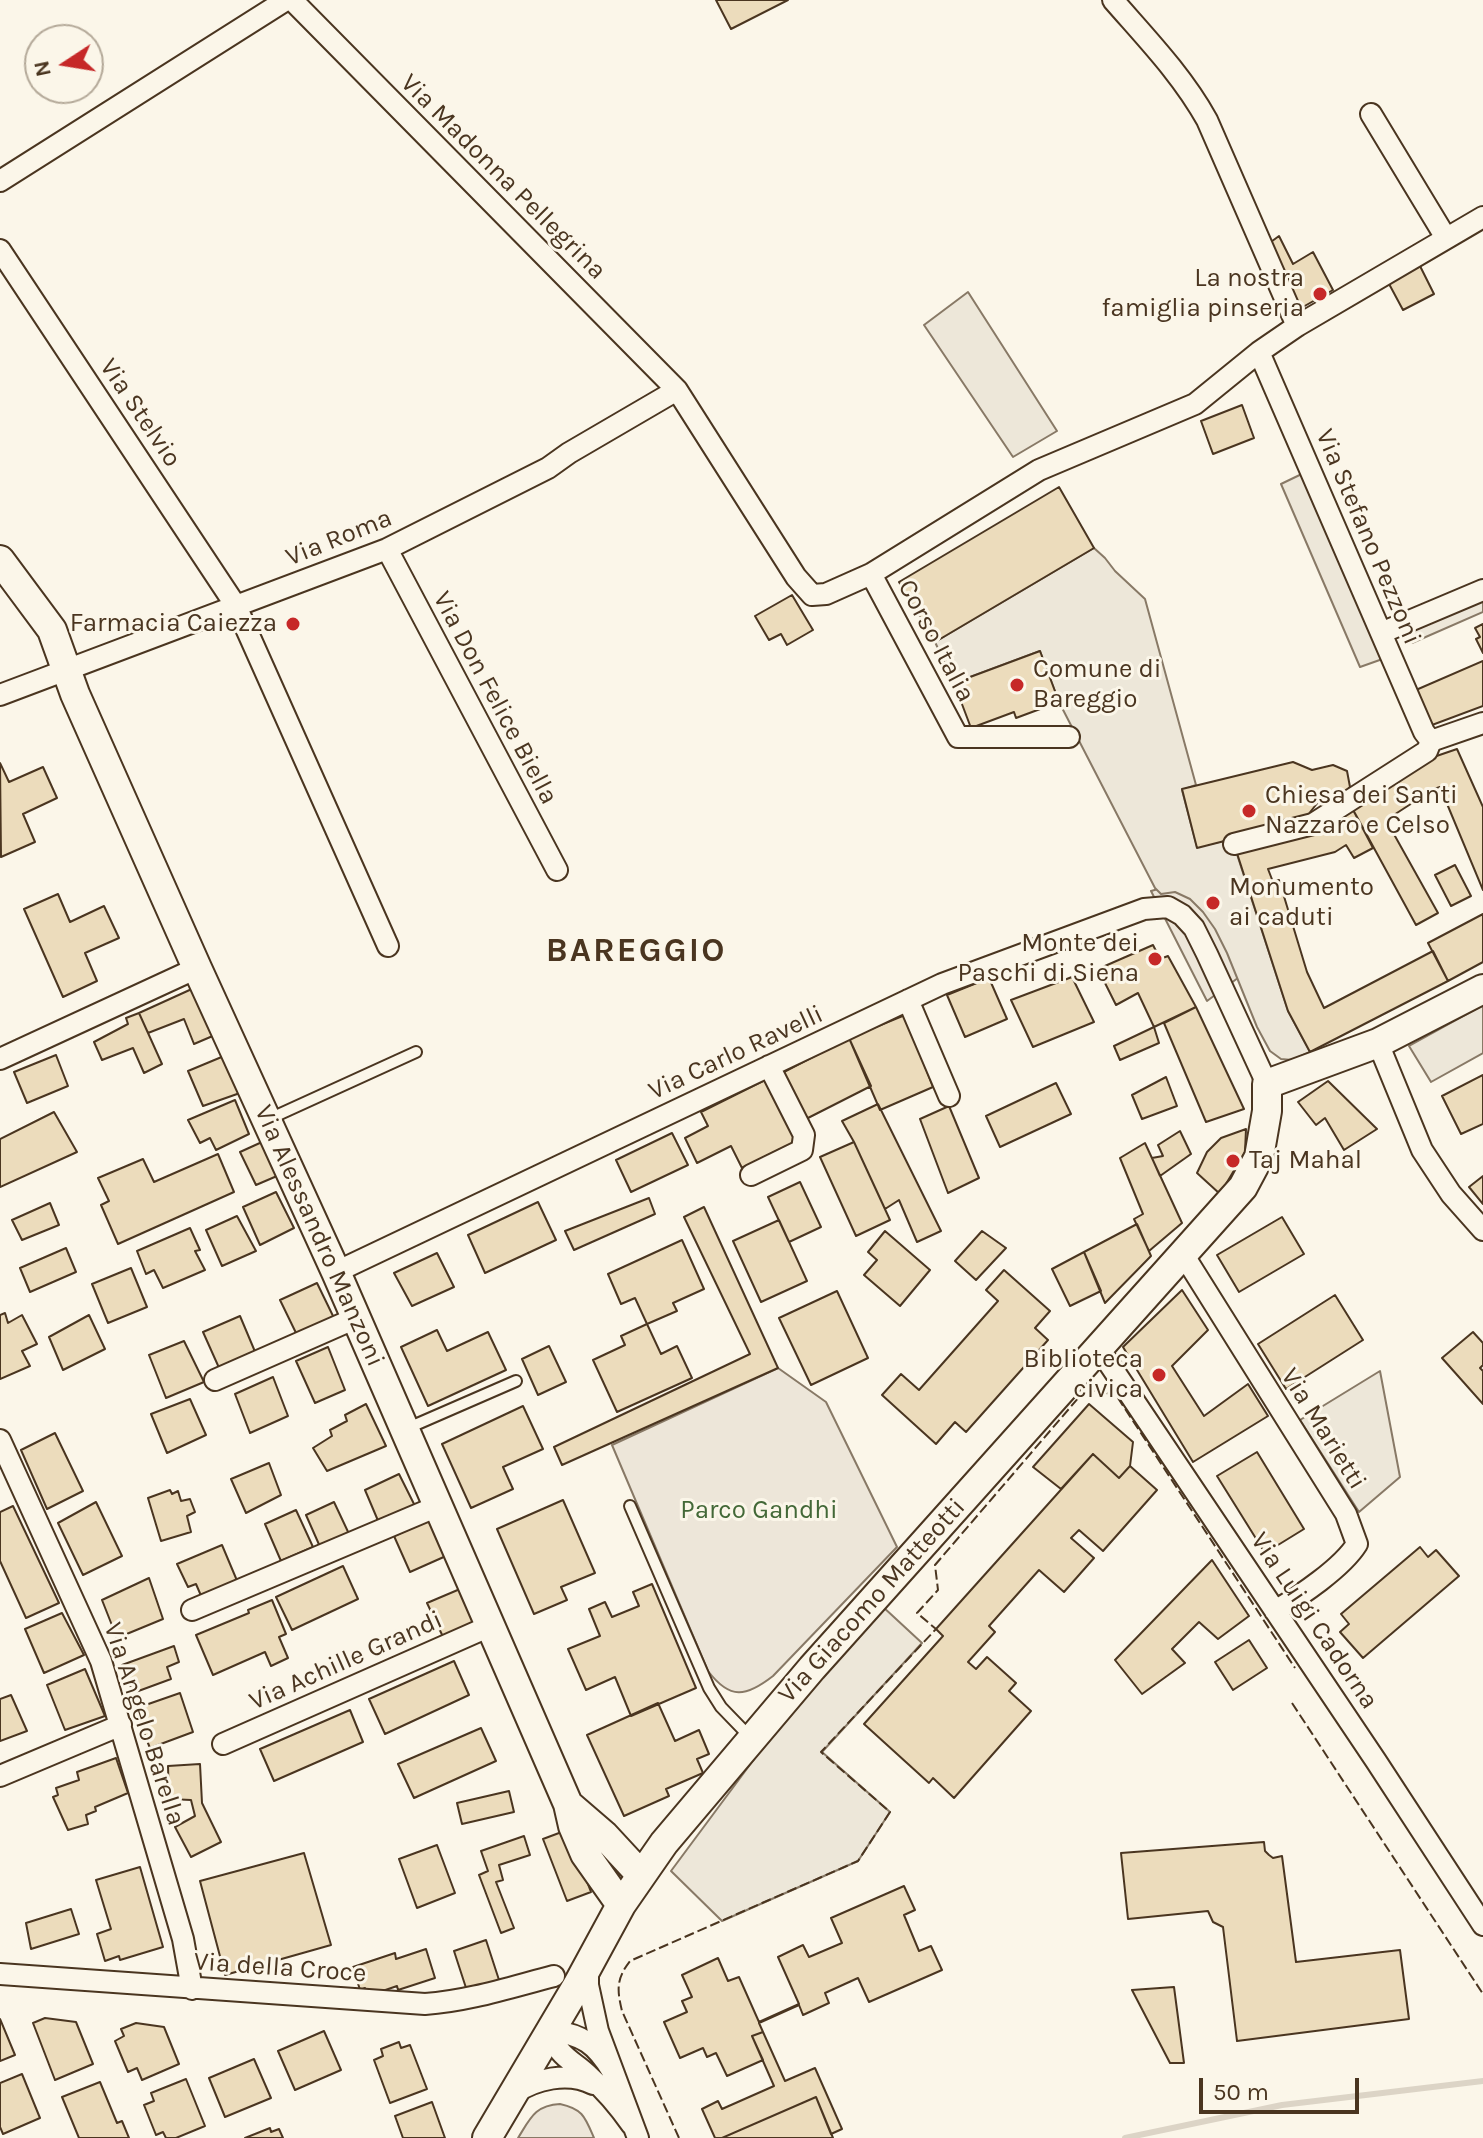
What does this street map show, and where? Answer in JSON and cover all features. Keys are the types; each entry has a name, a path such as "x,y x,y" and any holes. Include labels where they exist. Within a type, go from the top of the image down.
{"street":[{"path":"0,181 289,0"},
{"name":"Via Madonna Pellegrina","path":"289,0 677,390"},
{"path":"1113,0 1195,98 1297,326"},
{"path":"1371,114 1446,238"},
{"path":"871,574 1039,470 1195,404 1259,352 1297,326 1483,217"},
{"name":"Via Stelvio","path":"0,250 236,606 388,946"},
{"name":"Via Stefano Pezzoni","path":"1259,352 1424,732 1431,741"},
{"name":"Via Roma","path":"0,695 387,549 548,468 677,390"},
{"name":"Corso Italia","path":"677,390 796,577 812,595 826,594 871,574 958,737 1069,737"},
{"name":"Via Don Felice Biella","path":"387,549 557,870"},
{"name":"Via Alessandro Manzoni","path":"0,560 52,630 66,670 197,968 405,1429 568,1804 585,1854 621,1905"},
{"path":"1381,633 1483,590"},
{"path":"1234,844 1313,824 1427,751 1431,741 1483,723"},
{"name":"Via Carlo Ravelli","path":"336,1272 942,984 1164,901 1190,899"},
{"path":"1164,901 1194,928 1254,1038 1267,1084 1313,1059 1378,1043 1483,989"},
{"path":"0,1059 197,968"},
{"path":"908,1000 949,1096"},
{"path":"1378,1043 1422,1150 1451,1194 1483,1230"},
{"path":"751,1175 802,1150 804,1143 804,1135 769,1066"},
{"name":"Via Giacomo Matteotti","path":"487,2138 621,1905 664,1843 751,1738 1243,1187 1259,1157 1267,1111 1267,1084"},
{"name":"Via Marietti","path":"1183,1254 1346,1514 1357,1544 1350,1555 1297,1598 1275,1611"},
{"path":"215,1380 356,1318"},
{"name":"Via Luigi Cadorna","path":"1095,1352 1108,1362 1481,1917"},
{"name":"Via Angelo Barella","path":"0,1440 101,1661 183,1939 192,1989"},
{"path":"192,1610 438,1506"},
{"name":"Via Achille Grandi","path":"223,1744 490,1626"},
{"path":"0,1776 121,1725"},
{"name":"Via Alessandro Manzoni","path":"568,1804 596,1827 641,1875"},
{"path":"588,1965 592,2006 635,2131"},
{"name":"Via della Croce","path":"0,1974 425,2004 473,1998 554,1976"},
{"path":"551,2030 580,2037 593,2045 612,2071"},
{"path":"551,2030 558,2049 618,2105 635,2131"},
{"path":"513,2094 534,2083 568,2078 588,2081 602,2089"}],"lane":[{"path":"267,1120 416,1052"},
{"path":"405,1429 516,1381"},
{"path":"630,1506 709,1688 721,1707 751,1738"}],"green space":[{"path":"1230,869 1262,960 1207,1001 1151,891"},
{"name":"Parco Gandhi","path":"778,1368 826,1402 897,1547 773,1676 755,1688 731,1691 708,1671 612,1445"},
{"path":"560,2104 574,2108 582,2115 594,2138 518,2138 539,2110"}],"shaded area":[{"path":"968,292 1057,431 1013,457 924,325"},
{"path":"1310,470 1391,656 1360,667 1281,484"},
{"path":"1094,548 1145,599 1196,785 1182,790 1197,847 1232,839 1288,1011 1310,1052 1292,1060 1281,1059 1270,1051 1227,953 1203,912 1190,899 1175,892 1161,894 1155,888 1059,702 1040,651 954,683 935,642"},
{"path":"1483,593 1483,612 1412,643 1405,626"},
{"path":"1483,1005 1483,1053 1431,1082 1409,1046"},
{"path":"1380,1371 1400,1477 1359,1512 1300,1420"},
{"path":"882,1606 922,1643 822,1752 890,1812 858,1861 722,1921 671,1871 775,1731"}],"building":[{"path":"716,0 788,0 731,29"},
{"path":"1279,236 1293,264 1313,252 1333,290 1294,312 1264,247"},
{"path":"1420,266 1434,294 1403,310 1388,282"},
{"path":"1242,405 1254,438 1213,454 1201,421"},
{"path":"1059,487 1094,548 935,642 899,582"},
{"path":"792,595 813,630 787,645 781,634 769,640 755,616"},
{"path":"1483,624 1483,653 1476,639 1480,637 1475,628"},
{"path":"1040,651 1059,702 1016,718 1014,712 971,728 954,683"},
{"path":"1483,661 1483,706 1424,728 1409,693"},
{"path":"1457,749 1483,807 1483,890 1440,787 1434,789 1386,820 1438,913 1416,925 1351,806 1419,762"},
{"name":"Chiesa dei Santi Nazzaro e Celso","path":"1293,762 1312,770 1333,765 1347,771 1350,787 1340,797 1319,801 1303,821 1197,848 1182,789"},
{"path":"0,763 9,782 43,767 57,798 23,814 35,842 1,857"},
{"path":"1351,806 1373,848 1354,858 1346,845 1335,852 1268,869 1273,882 1279,880 1307,972 1324,1008 1433,951 1448,981 1310,1052 1288,1011 1235,847"},
{"path":"1455,865 1471,896 1451,906 1435,875"},
{"path":"58,894 70,922 104,906 119,938 85,953 97,981 63,997 24,909"},
{"path":"1483,914 1483,962 1448,981 1428,943"},
{"path":"1153,945 1160,959 1168,956 1196,1007 1154,1027 1138,993 1116,1005 1098,969"},
{"path":"1072,977 1094,1022 1033,1047 1011,1000"},
{"path":"989,978 1007,1019 965,1037 947,995"},
{"path":"194,988 215,1035 194,1044 184,1019 148,1033 139,1013"},
{"path":"1196,1007 1244,1109 1206,1122 1164,1023"},
{"path":"139,1013 162,1064 144,1073 133,1048 102,1060 94,1042 128,1024 126,1018"},
{"path":"905,1015 933,1087 880,1110 849,1038"},
{"path":"1154,1027 1159,1043 1120,1060 1114,1046"},
{"path":"849,1038 871,1086 806,1119 782,1073"},
{"path":"56,1055 68,1086 27,1103 14,1072"},
{"path":"224,1056 240,1093 203,1106 188,1071"},
{"path":"1483,1075 1483,1124 1461,1134 1442,1096"},
{"path":"1166,1077 1177,1106 1142,1119 1132,1095"},
{"path":"769,1078 799,1140 742,1168 731,1146 697,1163 685,1138 708,1126 701,1112"},
{"path":"1328,1081 1377,1129 1344,1150 1325,1118 1316,1125 1298,1102"},
{"path":"1056,1083 1071,1114 1000,1147 986,1116"},
{"path":"235,1100 249,1134 216,1150 210,1138 200,1143 188,1120"},
{"path":"878,1104 941,1231 917,1242 899,1200 885,1209 842,1121"},
{"path":"949,1106 979,1178 948,1193 920,1119"},
{"path":"54,1112 77,1152 0,1187 0,1139"},
{"path":"1246,1129 1245,1152 1220,1194 1197,1173 1207,1152 1221,1138"},
{"path":"1180,1131 1191,1154 1160,1176 1152,1158 1163,1156 1158,1145"},
{"path":"672,1133 688,1165 631,1192 616,1160"},
{"path":"262,1142 277,1176 256,1185 240,1152"},
{"path":"854,1142 890,1220 856,1236 820,1157"},
{"path":"1145,1143 1182,1223 1149,1251 1134,1219 1143,1214 1120,1158"},
{"path":"218,1154 234,1192 118,1244 101,1205 109,1201 98,1178 143,1159 154,1182"},
{"path":"1483,1176 1483,1204 1469,1187"},
{"path":"800,1182 821,1227 789,1242 768,1197"},
{"path":"276,1192 294,1228 260,1245 243,1207"},
{"path":"649,1198 655,1214 574,1250 565,1231"},
{"path":"538,1202 556,1240 485,1273 468,1235"},
{"path":"50,1203 59,1225 22,1240 12,1220"},
{"path":"704,1207 778,1368 562,1465 554,1447 750,1354 684,1217"},
{"path":"237,1216 256,1251 222,1266 206,1230"},
{"path":"1282,1217 1304,1254 1239,1292 1217,1255"},
{"path":"779,1220 807,1281 761,1302 733,1241"},
{"path":"1137,1224 1151,1256 1105,1303 1084,1252"},
{"path":"190,1228 200,1250 195,1251 205,1270 163,1288 154,1270 146,1274 137,1251"},
{"path":"885,1231 930,1270 900,1306 864,1275 877,1260 868,1252"},
{"path":"982,1231 1006,1248 976,1280 955,1261"},
{"path":"682,1240 704,1289 673,1303 677,1311 647,1324 635,1298 621,1304 608,1274"},
{"path":"66,1248 76,1272 30,1292 20,1268"},
{"path":"1084,1252 1101,1291 1070,1306 1052,1269"},
{"path":"437,1253 454,1287 412,1306 394,1273"},
{"path":"131,1268 147,1307 108,1323 92,1284"},
{"path":"1004,1270 1050,1311 1035,1328 1048,1340 966,1432 955,1422 936,1444 882,1395 901,1374 919,1390 998,1301 986,1290"},
{"path":"317,1283 334,1318 297,1335 280,1300"},
{"name":"Biblioteca civica","path":"1182,1290 1208,1330 1172,1366 1204,1416 1248,1384 1268,1416 1193,1462 1123,1347"},
{"path":"837,1291 868,1358 811,1385 779,1318"},
{"path":"1335,1295 1363,1340 1286,1389 1258,1344"},
{"path":"5,1313 8,1323 22,1315 37,1344 22,1351 30,1366 0,1379 0,1315"},
{"path":"89,1315 105,1349 63,1370 49,1337"},
{"path":"240,1316 256,1354 220,1370 203,1332"},
{"path":"647,1324 661,1354 677,1346 692,1378 617,1412 593,1360 625,1345 621,1336"},
{"path":"437,1330 447,1351 488,1332 506,1370 428,1406 401,1347"},
{"path":"1473,1332 1483,1343 1483,1365 1480,1368 1483,1371 1483,1404 1442,1358"},
{"path":"184,1341 204,1382 166,1398 149,1355"},
{"path":"549,1346 566,1382 538,1395 522,1359"},
{"path":"328,1347 345,1390 315,1403 296,1361"},
{"path":"273,1377 288,1416 250,1433 235,1394"},
{"path":"190,1399 206,1435 167,1453 151,1414"},
{"path":"366,1404 386,1446 327,1471 313,1448 332,1436 330,1430 347,1421 345,1415"},
{"path":"1089,1404 1133,1442 1130,1466 1119,1478 1093,1454 1061,1489 1033,1467"},
{"path":"523,1406 543,1449 503,1467 513,1489 471,1508 442,1444"},
{"path":"55,1433 83,1491 47,1509 21,1450"},
{"path":"1257,1452 1304,1529 1265,1553 1217,1476"},
{"path":"1093,1454 1119,1478 1130,1466 1157,1490 1103,1551 1079,1530 1071,1538 1094,1558 1064,1592 1039,1570 989,1626 995,1632 968,1662 976,1669 987,1657 1016,1683 1009,1691 1031,1711 954,1798 933,1778 929,1783 864,1724 943,1636 936,1629"},
{"path":"269,1463 281,1495 246,1513 231,1479"},
{"path":"399,1474 416,1508 379,1523 365,1490"},
{"path":"170,1490 172,1494 178,1491 181,1501 190,1499 195,1512 187,1516 191,1532 161,1541 148,1498"},
{"path":"563,1500 595,1573 561,1587 567,1600 534,1614 497,1529"},
{"path":"96,1502 122,1556 83,1575 58,1523"},
{"path":"334,1502 350,1536 321,1549 306,1515"},
{"path":"13,1506 59,1603 26,1618 0,1561 0,1512"},
{"path":"296,1510 313,1547 281,1561 265,1524"},
{"path":"430,1520 446,1556 410,1572 394,1536"},
{"path":"222,1545 238,1583 202,1598 196,1584 188,1587 177,1564"},
{"path":"1420,1547 1428,1557 1436,1550 1459,1576 1363,1658 1340,1632 1349,1624 1341,1614"},
{"path":"1212,1560 1249,1616 1218,1639 1199,1622 1172,1649 1185,1663 1142,1694 1115,1660"},
{"path":"343,1566 358,1599 292,1630 276,1597"},
{"path":"149,1578 163,1619 117,1638 102,1600"},
{"path":"652,1584 696,1688 631,1716 615,1677 586,1690 568,1649 600,1636 589,1609 605,1602 612,1617 639,1606 633,1592"},
{"path":"460,1589 477,1626 445,1641 427,1603"},
{"path":"272,1600 286,1634 279,1637 288,1658 271,1666 265,1652 213,1675 196,1635"},
{"path":"62,1613 84,1655 44,1673 25,1629"},
{"path":"1249,1640 1267,1668 1233,1690 1215,1662"},
{"path":"174,1646 179,1662 167,1667 171,1679 133,1693 122,1665"},
{"path":"454,1661 469,1695 385,1734 369,1699"},
{"path":"85,1669 105,1716 65,1730 47,1685"},
{"path":"180,1693 193,1732 150,1748 134,1709"},
{"path":"11,1695 27,1731 0,1741 0,1699"},
{"path":"658,1703 675,1741 699,1730 709,1754 697,1759 703,1773 666,1789 669,1796 624,1816 587,1735"},
{"path":"350,1710 363,1742 274,1781 260,1749"},
{"path":"481,1728 496,1761 414,1798 398,1764"},
{"path":"116,1758 128,1793 95,1807 96,1811 86,1815 88,1824 68,1830 53,1797 58,1795 56,1788 79,1780 77,1772"},
{"path":"200,1764 202,1803 221,1842 191,1857 175,1827 195,1816 191,1800 169,1799 168,1766"},
{"path":"509,1791 514,1812 462,1824 457,1803"},
{"path":"567,1830 591,1892 567,1901 543,1839"},
{"path":"524,1836 530,1855 499,1865 503,1880 496,1882 514,1928 501,1933 479,1875 488,1871 481,1851"},
{"path":"1264,1842 1269,1855 1273,1858 1282,1856 1296,1962 1400,1950 1409,2019 1237,2041 1223,1927 1213,1922 1208,1911 1128,1919 1121,1853"},
{"path":"437,1845 455,1893 417,1908 399,1859"},
{"path":"304,1853 331,1945 225,1975 200,1881"},
{"path":"140,1867 163,1947 120,1960 119,1956 105,1961 97,1934 111,1929 96,1880"},
{"path":"904,1886 915,1910 904,1915 919,1951 931,1946 942,1970 869,2002 858,1978 825,1993 829,2003 803,2015 799,2005 759,2023 763,2032 752,2036 763,2060 727,2076 716,2053 707,2057 703,2048 680,2058 664,2022 687,2012 682,2001 692,1997 682,1975 718,1958 728,1981 739,1977 759,2022 799,2004 778,1957 803,1945 809,1957 842,1943 831,1918"},
{"path":"71,1909 79,1934 31,1949 26,1923"},
{"path":"486,1940 500,1983 468,1994 454,1951"},
{"path":"426,1949 435,1978 368,1996 365,1988 360,1990 353,1967 395,1953 396,1959"},
{"path":"1174,1987 1184,2063 1170,2063 1132,1990"},
{"path":"45,2018 76,2022 93,2064 55,2080 33,2023"},
{"path":"0,2019 15,2055 0,2061"},
{"path":"136,2023 164,2027 179,2064 142,2080 137,2068 128,2072 115,2041 124,2036 121,2029"},
{"path":"324,2031 341,2070 295,2090 278,2051"},
{"path":"763,2032 785,2081 815,2068 842,2129 831,2134 816,2097 722,2138 715,2138 702,2109 718,2101 722,2109 774,2086 752,2036"},
{"path":"399,2042 401,2048 410,2045 427,2089 390,2103 374,2060 383,2056 381,2049"},
{"path":"254,2059 271,2098 225,2117 209,2078"},
{"path":"22,2074 40,2118 3,2134 0,2127 0,2083"},
{"path":"186,2079 205,2126 176,2138 166,2138 163,2132 156,2135 144,2105 154,2101 151,2093"},
{"path":"100,2082 117,2123 122,2121 129,2138 79,2138 62,2097"},
{"path":"816,2097 833,2138 722,2138"},
{"path":"432,2102 445,2138 403,2138 395,2116"},
{"path":"270,2128 271,2132 279,2129 283,2138 245,2138"}],"waterway":[{"path":"1125,2138 1282,2105 1483,2081"}],"fence":[{"path":"679,2138 622,2011 619,1991 622,1973 630,1961 858,1861 890,1812 821,1752 936,1629 917,1613 938,1590 935,1565 1086,1389 1116,1395 1295,1668"},
{"path":"1292,1703 1483,1994"}],"place":[{"name":"La nostra famiglia pinseria","path":"1320,294"},
{"name":"Farmacia Caiezza","path":"293,624"},
{"name":"Comune di Bareggio","path":"1017,685"},
{"name":"Chiesa dei Santi Nazzaro e Celso","path":"1249,811"},
{"name":"Monumento ai caduti","path":"1213,903"},
{"name":"Monte dei Paschi di Siena","path":"1155,959"},
{"name":"Taj Mahal","path":"1233,1161"},
{"name":"Biblioteca civica","path":"1159,1375"}],"district":[{"name":"BAREGGIO","path":"636,951"}]}
